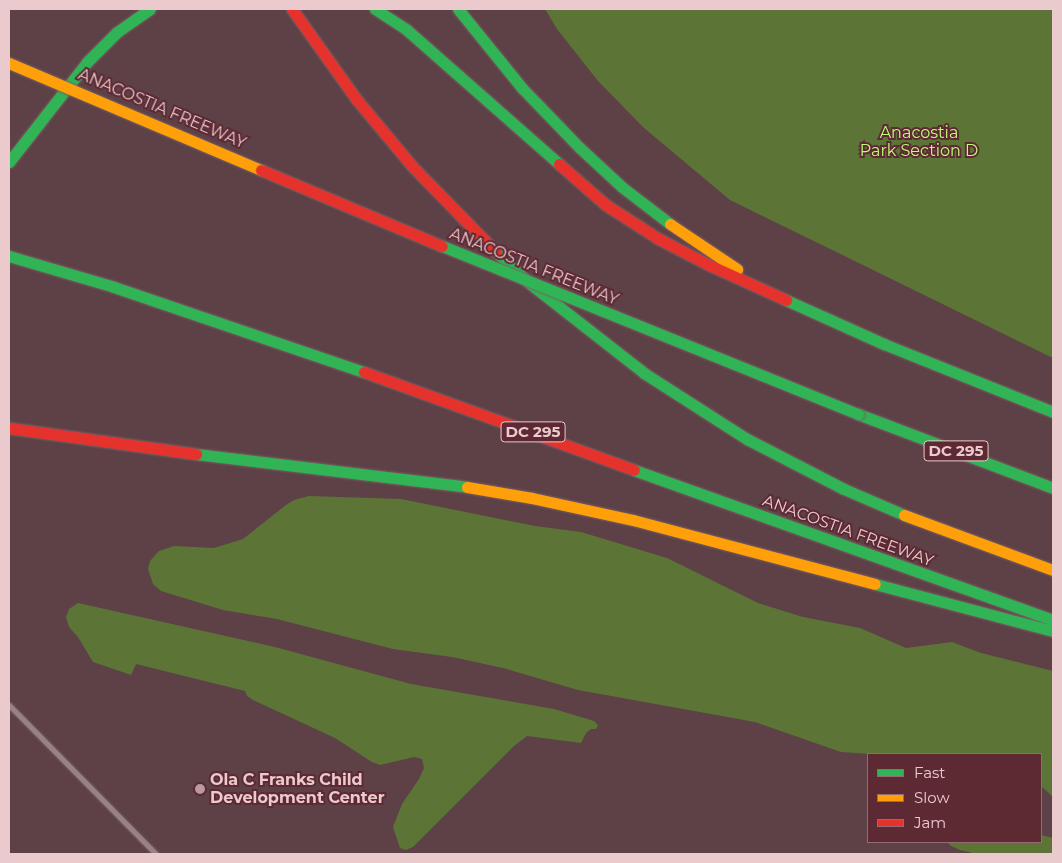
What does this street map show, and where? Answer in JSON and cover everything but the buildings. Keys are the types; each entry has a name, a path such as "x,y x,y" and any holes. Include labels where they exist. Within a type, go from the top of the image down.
{"highway":[{"path":"9,162 88,61 118,32 150,9"},
{"path":"292,9 324,56 394,144 466,224 536,289 644,373 747,439 844,489 898,513 1053,570"},
{"path":"375,9 407,30 580,184 633,224 707,264 892,348 1053,412"},
{"path":"458,9 522,88 574,142 622,187 712,253 767,287 833,321"},
{"name":"ANACOSTIA FREEWAY","path":"9,63 526,282 858,414 1053,488"},
{"name":"ANACOSTIA FREEWAY","path":"9,256 123,290 330,359 862,553 1053,620"},
{"path":"9,428 128,446 407,478 532,498 633,520 1053,631"}],"street":[{"path":"9,706 156,854"}],"green space":[{"name":"Anacostia Park Section D","path":"545,9 1053,9 1053,358 730,200 644,128 598,81 557,29"},
{"path":"309,496 401,499 535,526 581,532 667,558 758,603 803,617 860,628 906,648 952,642 981,653 1053,671 1053,797 1042,787 1042,753 867,754 841,752 755,722 578,690 503,668 452,657 393,649 277,619 223,610 161,591 153,584 148,569 150,561 159,551 174,546 214,548 243,539 294,500"},
{"path":"78,603 275,647 411,684 554,709 594,721 598,725 596,729 591,729 586,733 581,743 527,736 514,746 413,847 406,850 400,848 393,827 402,804 424,768 422,759 414,757 380,765 372,762 335,738 253,700 247,696 245,691 136,664 131,675 93,662 78,637 69,627 66,617 69,609"},
{"path":"1042,835 1053,838 1053,854 977,854 951,846 948,843 1042,843"}],"traffic: fast":[{"path":"9,162 88,61 117,32 150,9"},
{"path":"375,9 407,30 559,164"},
{"path":"458,9 522,88 580,148 622,187 670,224"},
{"path":"442,246 858,414"},
{"path":"496,252 529,283 644,373 747,439 844,489 904,515"},
{"path":"9,256 114,287 364,372"},
{"path":"786,300 884,344 1053,412"},
{"path":"858,414 1053,488"},
{"path":"196,454 467,487"},
{"path":"634,470 1053,620"},
{"path":"875,584 1053,631"}],"traffic: slow":[{"path":"9,63 261,170"},
{"path":"670,224 737,269"},
{"path":"467,487 532,498 633,520 875,584"},
{"path":"904,515 1053,570"}],"traffic: jam":[{"path":"292,9 357,100 412,166 496,252"},
{"path":"559,164 606,205 659,239 707,264 786,300"},
{"path":"261,170 442,246"},
{"path":"364,372 634,470"},
{"path":"9,428 196,454"}],"place":[{"name":"Ola C Franks Child Development Center","path":"200,789"}]}
